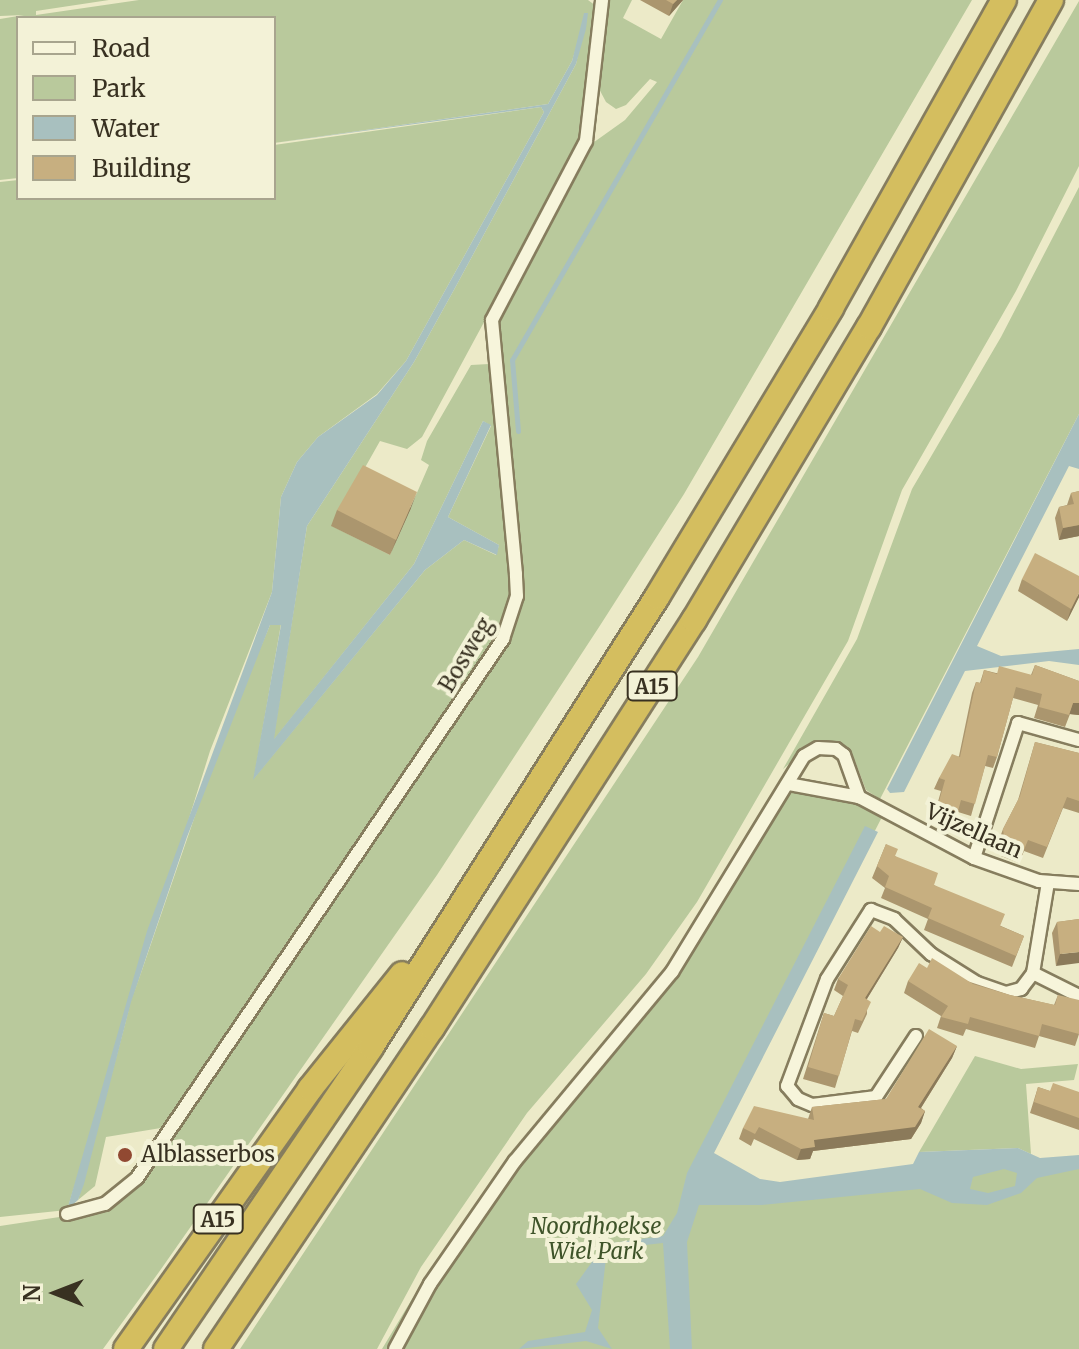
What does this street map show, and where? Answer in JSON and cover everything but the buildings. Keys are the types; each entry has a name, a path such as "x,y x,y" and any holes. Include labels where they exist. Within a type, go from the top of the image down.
{"highway":[{"name":"A15","path":"166,1349 489,867 831,308 1004,0"},
{"name":"A15","path":"216,1349 432,1028 694,620 869,327 1051,0"},
{"name":"A15","path":"126,1349 310,1089 489,867"}],"street":[{"name":"Bosweg","path":"67,1214 105,1204 137,1178 503,639 517,596 492,320 586,141 602,0"},
{"path":"974,858 1018,723 1079,740"},
{"path":"395,1349 430,1284 515,1161 672,972 804,756 818,748 836,749 844,755 859,797"},
{"name":"Vijzellaan","path":"789,784 859,797 974,858 1048,882 1079,884"},
{"path":"916,1036 876,1097 812,1105 798,1099 787,1086 827,979 871,910 894,919 931,954 977,983 1006,993 1021,989 1033,973 1048,882"},
{"path":"1033,973 1079,996"}],"green space":[{"path":"0,0 109,0 36,11 36,15 139,0 588,0 596,6 582,137 570,163 422,437 407,449 380,441 332,526 390,555 429,465 421,460 427,441 471,365 489,364 511,590 507,620 487,659 167,1127 106,1137 95,1186 78,1200 131,1002 219,746 270,625 281,624 254,778 425,570 464,540 496,555 499,545 448,517 491,426 483,421 414,564 273,741 307,526 414,362 455,288 576,64 587,13 572,61 548,104 276,143 276,16 0,16"},
{"path":"606,0 632,0 623,18 661,39 683,0 972,0 684,494 601,624 437,875 159,1272 103,1349 0,1349 0,1226 99,1211 140,1183 512,631 521,594 500,379 500,320 516,280 590,145 625,120 657,82 650,79 626,105 616,109 606,102 597,85"},
{"path":"1079,1 1079,166 1016,291 902,490 848,641 697,902 646,974 527,1113 421,1267 377,1349 240,1349 698,657"},
{"path":"16,16 16,178 0,180 0,19"},
{"path":"541,107 544,112 406,361 377,394 318,437 297,462 281,497 272,592 210,751 67,1210 0,1217 0,182 16,180 16,200 276,200 276,145"},
{"path":"1079,187 1079,414 880,799 866,790 855,761 837,742 816,741 783,769 857,639 912,489 1001,337"},
{"name":"Noordhoekse Wiel Park","path":"783,776 852,800 882,817 692,1187 705,1200 1079,1156 1079,1349 382,1349 412,1299 563,1098 656,997"},
{"path":"975,1056 1021,1069 1078,1064 1074,1080 1026,1084 1031,1154 1018,1148 919,1152"}],"water":[{"path":"584,13 588,13 576,64 455,288 414,362 307,526 274,739 414,564 483,421 491,425 448,517 499,545 497,555 464,540 425,570 253,780 281,625 270,625 187,837 131,1002 84,1184 78,1200 67,1210 147,931 272,592 281,497 297,462 318,437 377,395 406,361 544,112 541,107 276,143 548,104 572,61"},
{"path":"1079,414 1079,469 1069,466 977,646 1001,656 1079,649 1079,665 1049,661 965,671 904,792 890,793 887,789"},
{"path":"865,826 878,832 714,1153 760,1179 780,1182 913,1164 919,1152 1018,1148 1040,1158 1079,1155 1079,1169 1037,1178 1021,1193 987,1205 952,1203 920,1189 762,1205 699,1205 687,1242 692,1349 670,1349 663,1243 617,1248 606,1258 598,1328 612,1349 586,1341 519,1349 528,1341 585,1332 592,1310 576,1284 605,1244 663,1236 677,1213 687,1173","holes":["1004,1169 1017,1173 1015,1186 988,1193 970,1189 973,1177"]}],"waterway":[{"path":"518,431 512,360 720,0"}],"place":[{"name":"Alblasserbos","path":"125,1155"}]}
